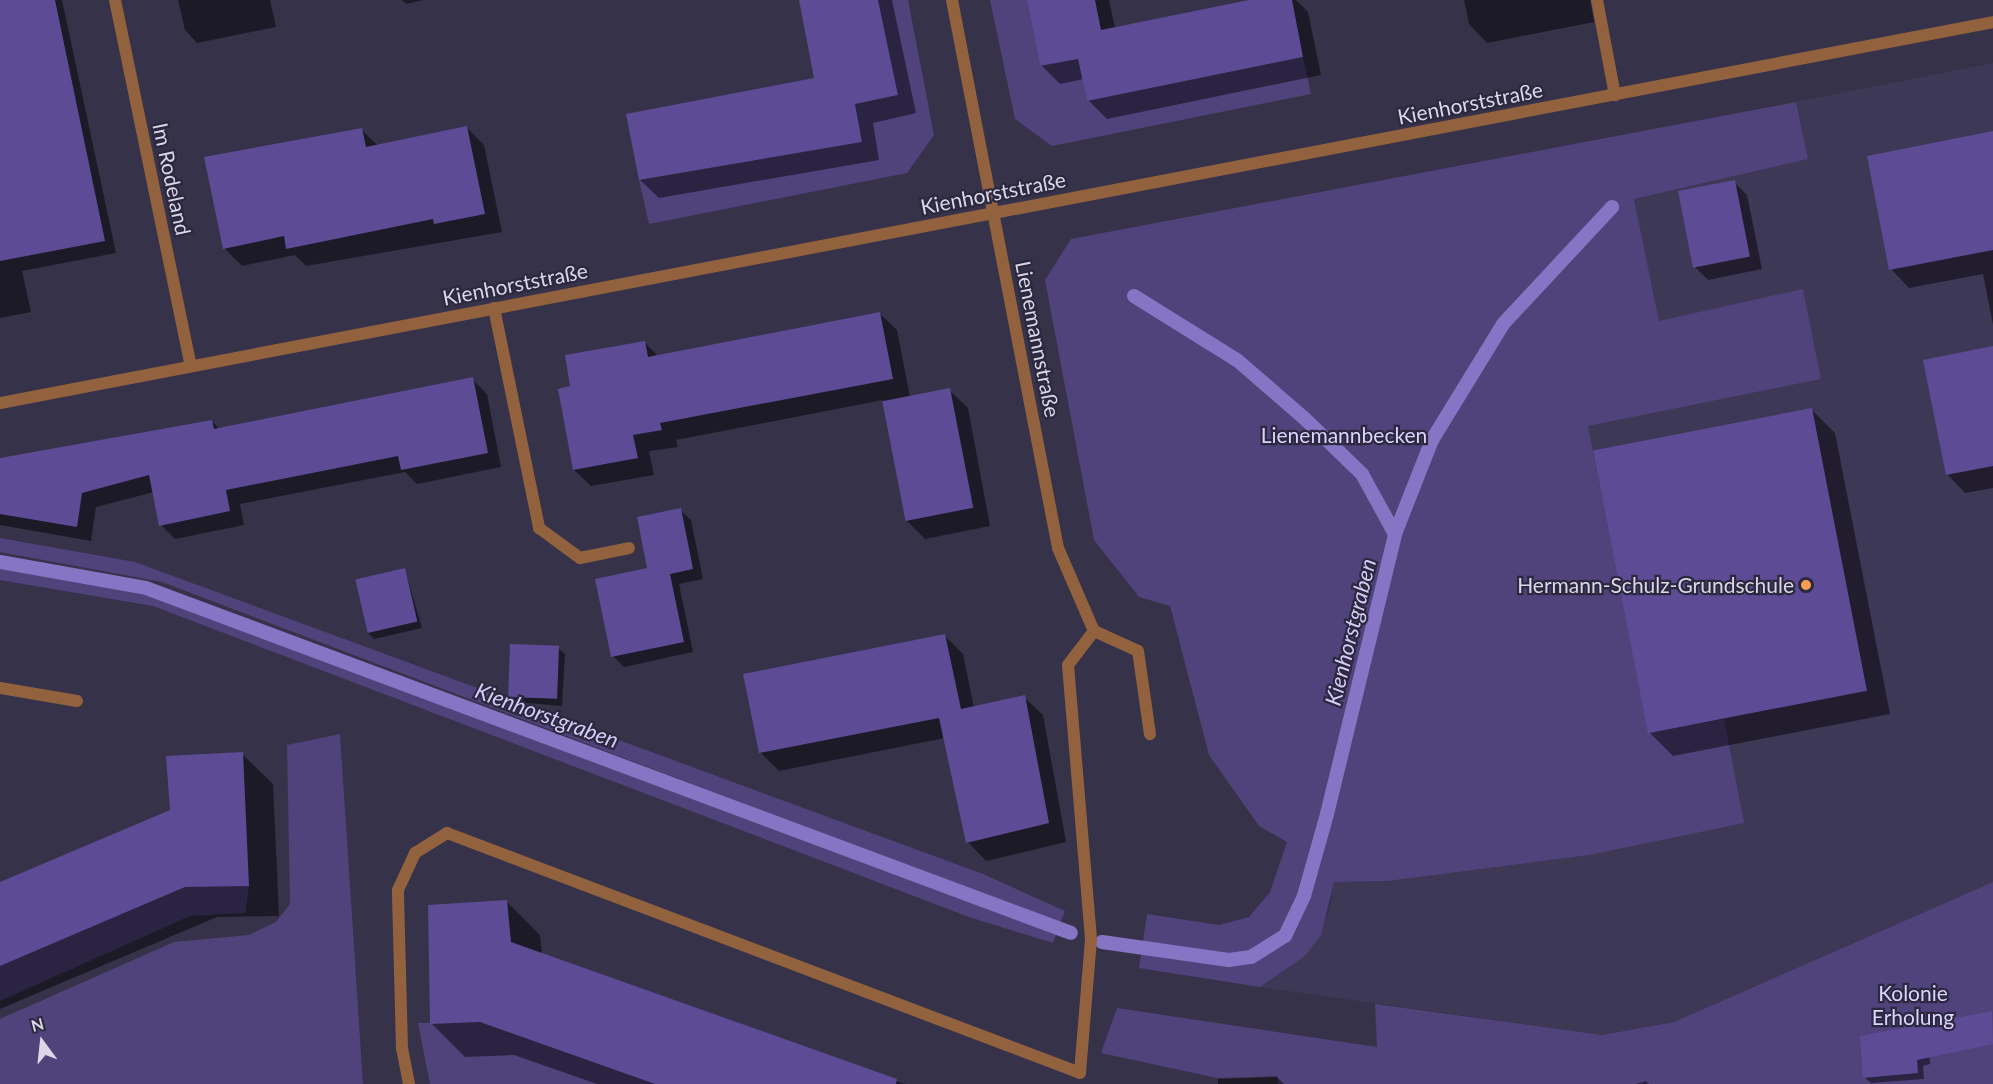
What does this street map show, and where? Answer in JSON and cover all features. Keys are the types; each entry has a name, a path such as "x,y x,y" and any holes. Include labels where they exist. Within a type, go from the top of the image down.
{"street":[{"name":"Im Rodeland","path":"115,0 191,366"},
{"name":"Lienemannstraße","path":"952,0 1058,548 1094,631"},
{"path":"1596,0 1615,95"},
{"name":"Kienhorststraße","path":"0,403 1993,22"},
{"path":"495,308 540,528 580,558 629,548"},
{"path":"409,1084 402,1048 398,890 415,853 447,833 1080,1073 1091,939 1068,665 1094,631 1138,651 1150,734"},
{"path":"0,688 77,701"}],"shaded area":[{"name":"Hermann-Schulz-Grundschule","path":"1993,63 1993,882 1674,1022 1602,1035 1260,987 1305,956 1331,908 1333,882 1388,881 1589,855 1649,734 1588,426 1821,379 1803,290 1659,321 1634,199 1808,159 1796,102"}],"green space":[{"path":"878,0 908,0 934,135 907,173 649,224 639,180 862,142 855,104 898,95"},
{"path":"990,0 1027,0 1040,66 1078,59 1087,101 1303,57 1311,94 1052,146 1015,119"},
{"name":"Lienemannbecken","path":"1796,102 1808,159 1634,199 1659,321 1803,289 1821,379 1588,426 1649,733 1724,719 1744,823 1589,855 1388,881 1334,882 1321,935 1305,956 1260,987 1139,968 1147,914 1219,925 1249,917 1270,892 1287,842 1259,826 1209,755 1170,606 1139,597 1094,540 1045,280 1071,239"},
{"path":"0,538 135,562 983,874 1065,911 1060,924 162,582 0,552"},
{"path":"0,567 155,597 1057,933 1053,943 969,917 153,606 0,580"},
{"path":"340,734 363,1084 0,1084 0,1019 174,942 249,935 276,922 290,904 287,745"},
{"path":"208,877 249,886 245,913 190,916 0,1001 0,966"},
{"name":"Kolonie Erholung","path":"1993,882 1993,1084 1278,1084 1277,1076 1217,1078 1101,1053 1117,1008 1377,1047 1375,1004 1602,1035 1674,1022"},
{"path":"480,1022 655,1084 430,1084 418,1023"}],"building":[{"path":"0,0 55,0 105,241 0,261"},
{"path":"799,0 878,0 898,95 855,104 862,142 639,180 626,114 814,78"},
{"path":"1027,0 1095,0 1101,30 1249,0 1292,0 1303,57 1087,101 1078,59 1040,66"},
{"path":"467,126 485,214 434,224 433,219 286,249 284,236 223,249 204,157 362,128 366,147"},
{"path":"1993,131 1993,250 1889,270 1867,156"},
{"path":"1735,180 1750,257 1693,268 1678,191"},
{"path":"880,312 893,379 660,423 662,430 633,435 638,458 573,470 558,389 570,386 565,355 645,341 648,357"},
{"path":"1993,346 1993,466 1946,475 1923,360"},
{"path":"473,377 488,453 401,470 398,456 226,490 230,511 159,526 149,475 82,493 77,527 0,514 0,458 212,420 214,429"},
{"path":"950,388 973,508 906,521 882,401"},
{"path":"1812,408 1867,691 1648,733 1593,451"},
{"path":"681,508 693,569 670,574 684,642 611,657 595,579 647,568 637,517"},
{"path":"405,568 417,622 368,633 355,579"},
{"path":"945,634 961,709 1025,695 1049,823 966,843 939,718 759,753 743,674"},
{"path":"510,644 559,646 557,699 508,697"},
{"path":"243,752 249,886 185,887 0,966 0,882 170,810 166,756"},
{"path":"507,900 511,942 897,1079 896,1084 655,1084 480,1022 430,1024 428,905"},
{"path":"1992,1011 1993,1044 1917,1060 1918,1073 1863,1078 1860,1036"}],"waterway":[{"name":"Kienhorstgraben","path":"1102,942 1229,960 1251,957 1285,936 1304,896 1327,814 1395,534 1432,440 1503,324 1612,207"},
{"path":"1134,296 1237,360 1304,418 1362,474 1395,534"},
{"name":"Kienhorstgraben","path":"0,562 146,588 1071,933"}],"place":[{"name":"Hermann-Schulz-Grundschule","path":"1806,585"}]}
